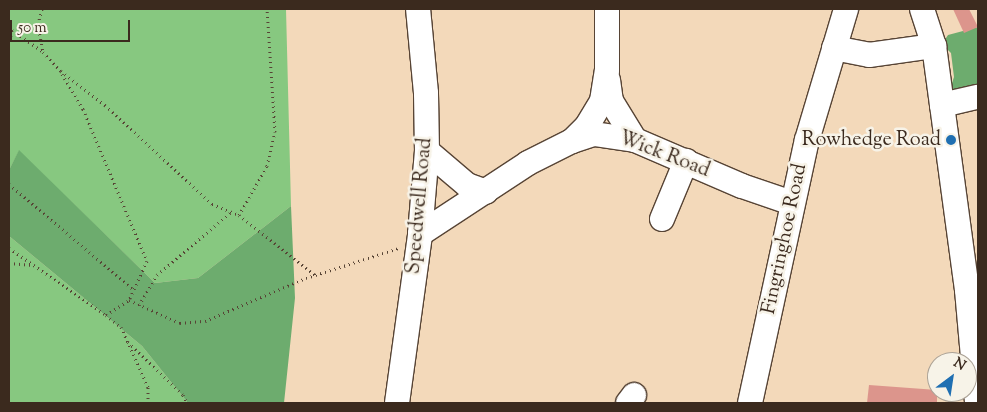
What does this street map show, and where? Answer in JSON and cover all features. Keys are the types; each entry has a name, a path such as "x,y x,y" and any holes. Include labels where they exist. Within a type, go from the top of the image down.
{"street":[{"name":"Speedwell Road","path":"397,403 420,240 427,151 426,93 418,9"},
{"path":"607,9 607,71 611,101 635,140"},
{"name":"Fingringhoe Road","path":"750,403 792,202 846,9"},
{"path":"922,9 934,46 967,290 977,403"},
{"path":"834,48 869,55 934,46"},
{"path":"572,141 587,126 602,101 607,71"},
{"path":"942,105 978,97"},
{"name":"Wick Road","path":"420,240 528,163 572,141 594,134 635,140 742,186 792,202"},
{"path":"427,151 467,185 486,192"},
{"path":"662,219 686,161"}],"path":[{"path":"42,9 38,24 43,52"},
{"path":"239,215 267,166 275,132 267,9"},
{"path":"10,28 43,52 61,71 105,105 212,204 239,215 315,275"},
{"path":"9,44 10,28"},
{"path":"61,71 83,109 147,261 129,300 106,315"},
{"path":"9,184 134,290"},
{"path":"139,305 157,275 231,212"},
{"path":"129,300 180,323 205,321 315,275 420,240"},
{"path":"9,248 36,265 121,327 148,387 148,403"},
{"path":"9,263 36,265"},
{"path":"126,339 183,395 187,403"}],"green space":[{"path":"9,9 286,9 291,206 198,278 155,283 19,151 9,170"},
{"path":"978,27 978,92 949,92 954,77 951,53 942,44 948,35"},
{"path":"19,150 155,283 198,278 291,206 295,298 284,403 188,403 142,346 9,236 9,170"},
{"path":"9,236 142,346 188,403 9,403"}],"building":[{"path":"953,9 969,9 978,27 964,33"},
{"path":"869,385 927,389 927,402 937,402 937,403 867,403"}],"place":[{"name":"Rowhedge Road","path":"951,140"}]}
